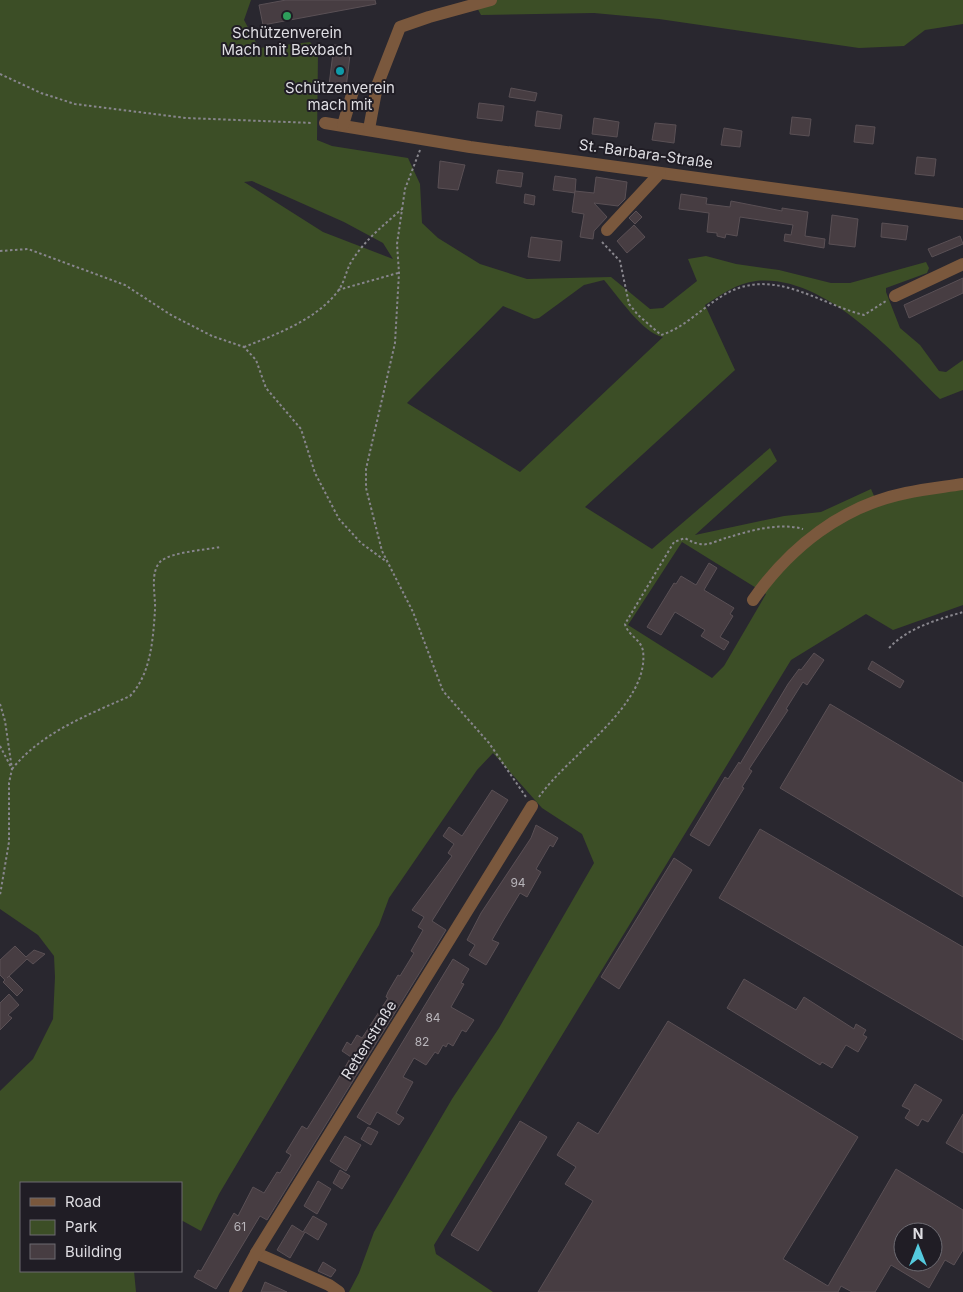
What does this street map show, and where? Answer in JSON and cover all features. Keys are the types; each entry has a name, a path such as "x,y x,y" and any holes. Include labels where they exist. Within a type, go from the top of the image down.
{"street":[{"path":"369,129 377,86 400,27 428,17 491,0"},
{"path":"343,125 353,91"},
{"name":"St.-Barbara-Straße","path":"325,123 660,173 963,214"},
{"path":"607,230 660,173"},
{"path":"895,296 963,264"},
{"path":"753,600 784,562 815,534 850,512 870,503 905,493 963,484"},
{"name":"Rettenstraße","path":"235,1292 256,1253 532,806"},
{"path":"256,1253 329,1285 339,1292"}],"path":[{"path":"0,74 41,94 75,104 186,118 325,123"},
{"path":"425,139 405,189 404,208 396,244 399,273 395,343 366,469 366,488 382,551 413,612 443,691 489,743 532,806 555,776 599,734 628,700 640,680 643,660 641,643 627,630 625,624 674,542 685,538 699,544 707,544 736,535 786,527 800,528 815,534"},
{"path":"338,290 352,260 376,232 404,208"},
{"path":"607,230 602,242 620,261 629,304 638,316 662,335 673,331 724,294 745,285 760,283 779,284 815,296 840,309 864,316 895,296"},
{"path":"0,251 28,249 125,284 171,315 212,336 244,347 256,360 266,388 301,429 314,474 339,519 361,543 387,562"},
{"path":"244,347 294,326 338,290 399,273"},
{"path":"0,895 9,842 8,783 12,769 24,754 43,739 130,696 140,685 147,669 156,609 155,572 160,562 170,556 220,547"},
{"path":"889,648 899,637 911,630 963,612"},
{"path":"0,704 5,721 12,769"},
{"path":"0,746 12,769"}],"green space":[{"path":"0,0 251,0 244,20 259,48 310,42 318,52 317,140 332,146 408,158 420,184 422,223 438,238 480,264 527,279 611,277 650,309 663,308 697,281 688,259 706,256 736,264 779,270 831,283 850,283 926,262 929,268 927,273 886,288 886,292 900,328 920,345 939,371 946,372 963,360 963,390 940,399 880,340 857,321 833,304 808,290 782,282 756,281 742,284 705,305 735,370 585,507 652,549 770,448 777,461 695,535 784,516 821,512 871,489 878,505 963,485 963,605 893,630 866,614 791,660 434,1245 436,1254 493,1292 349,1292 359,1273 374,1232 452,1099 499,1028 594,863 582,834 542,808 493,753 477,770 389,898 379,925 219,1194 201,1231 182,1221 182,1182 20,1182 20,1272 134,1272 136,1292 0,1292 0,1091 33,1059 53,1019 54,956 38,935 0,909","holes":["252,181 344,222 383,243 393,259 323,232 244,182","604,280 639,322 647,329 663,337 520,472 407,403 503,306 534,319 539,318 584,285","682,542 766,594 724,666 712,678 628,625"]},
{"path":"473,0 963,0 963,24 925,30 904,46 859,48 659,19 594,13 481,15"}],"building":[{"name":"Schützenverein Mach mit Bexbach","path":"286,0 375,0 376,4 263,25 259,5"},
{"name":"Schützenverein mach mit","path":"334,45 351,47 346,88 329,85"},
{"path":"511,88 537,93 535,101 509,97"},
{"path":"479,103 504,106 502,121 477,118"},
{"path":"537,111 562,115 560,129 535,126"},
{"path":"792,117 811,119 809,136 790,134"},
{"path":"594,118 619,122 617,137 592,134"},
{"path":"655,123 676,125 674,143 652,140"},
{"path":"856,125 875,127 873,144 854,142"},
{"path":"724,128 742,131 740,147 721,145"},
{"path":"917,157 936,159 934,176 915,174"},
{"path":"440,161 465,165 458,190 438,188"},
{"path":"498,170 523,173 521,187 496,183"},
{"path":"555,176 576,179 575,193 553,190"},
{"path":"596,177 627,182 625,199 618,206 594,203 607,217 594,231 593,239 580,237 584,214 572,212 575,191 594,193"},
{"path":"525,194 535,196 534,205 524,203"},
{"path":"681,194 707,198 706,204 730,207 731,201 782,211 782,208 808,212 805,236 825,239 824,248 784,241 785,234 791,235 793,225 740,217 737,236 726,234 725,238 717,236 717,233 707,232 709,213 679,209"},
{"path":"636,211 642,217 635,224 629,218"},
{"path":"832,215 858,219 855,247 829,244"},
{"path":"882,223 908,226 906,240 881,237"},
{"path":"634,225 645,237 627,253 617,241"},
{"path":"960,236 963,244 932,257 928,249"},
{"path":"531,237 562,241 560,261 528,257"},
{"path":"963,278 963,293 909,318 904,305"},
{"path":"709,563 717,568 704,590 734,608 730,614 733,616 720,637 729,642 724,650 701,636 705,630 675,612 661,635 647,627 674,583 676,584 681,576 696,585"},
{"path":"814,653 824,660 807,685 803,682 786,709 788,710 749,769 752,771 742,787 744,788 709,846 690,835 725,777 728,779 739,762 740,764 788,684"},
{"path":"872,661 904,681 900,688 868,669"},
{"path":"830,704 963,783 963,897 780,788"},
{"path":"492,790 508,800 432,921 446,930 267,1220 260,1216 216,1289 194,1277 198,1270 201,1271 234,1213 238,1216 253,1187 264,1193 277,1172 280,1173 291,1155 286,1152 302,1126 307,1129 351,1057 342,1051 347,1042 351,1045 357,1035 362,1038 388,998 386,997 388,992 414,953 411,951 423,930 418,927 424,917 412,910 452,856 448,853 454,844 443,836 449,827 462,836"},
{"path":"536,825 558,838 553,847 550,845 536,869 541,872 527,897 520,893 492,940 499,943 486,965 469,955 475,945 467,940 481,913 531,838"},
{"path":"760,829 963,947 963,1040 719,898"},
{"path":"674,858 692,870 619,989 601,977"},
{"path":"15,946 26,957 34,950 45,954 33,964 27,959 9,976 23,990 17,996 3,982 5,980 0,975 0,960"},
{"path":"453,959 469,969 461,983 464,984 451,1007 474,1020 466,1032 462,1030 453,1046 448,1043 446,1047 443,1045 438,1054 435,1052 426,1065 414,1058 403,1077 413,1082 396,1113 404,1118 399,1125 377,1112 370,1125 357,1117"},
{"path":"744,979 796,1010 804,997 854,1029 856,1024 866,1030 863,1035 867,1037 858,1052 846,1045 832,1068 822,1062 820,1065 727,1008"},
{"path":"9,994 19,1005 8,1015 12,1018 0,1030 0,1003"},
{"path":"668,1021 858,1137 783,1259 828,1286 896,1169 963,1210 963,1250 954,1265 945,1260 943,1264 943,1222 893,1222 893,1266 891,1265 875,1292 852,1292 841,1286 838,1292 538,1292 593,1201 565,1184 576,1167 557,1155 578,1122 598,1134"},
{"path":"915,1084 942,1100 928,1122 922,1119 918,1126 905,1118 910,1110 902,1106"},
{"path":"963,1114 963,1153 946,1143"},
{"path":"520,1121 547,1137 478,1251 451,1235"},
{"path":"368,1127 378,1132 371,1145 361,1139"},
{"path":"345,1136 361,1145 346,1171 330,1161"},
{"path":"340,1170 350,1176 342,1189 333,1183"},
{"path":"318,1181 331,1189 317,1214 304,1206"},
{"path":"313,1216 327,1224 318,1240 305,1232 290,1258 277,1250 292,1225 303,1232"},
{"path":"323,1262 336,1270 331,1277 318,1271"},
{"path":"903,1272 938,1272 929,1288"},
{"path":"265,1282 287,1292 261,1292"}],"place":[{"name":"Schützenverein Mach mit Bexbach","path":"287,16"},
{"name":"Schützenverein mach mit","path":"340,71"}]}
